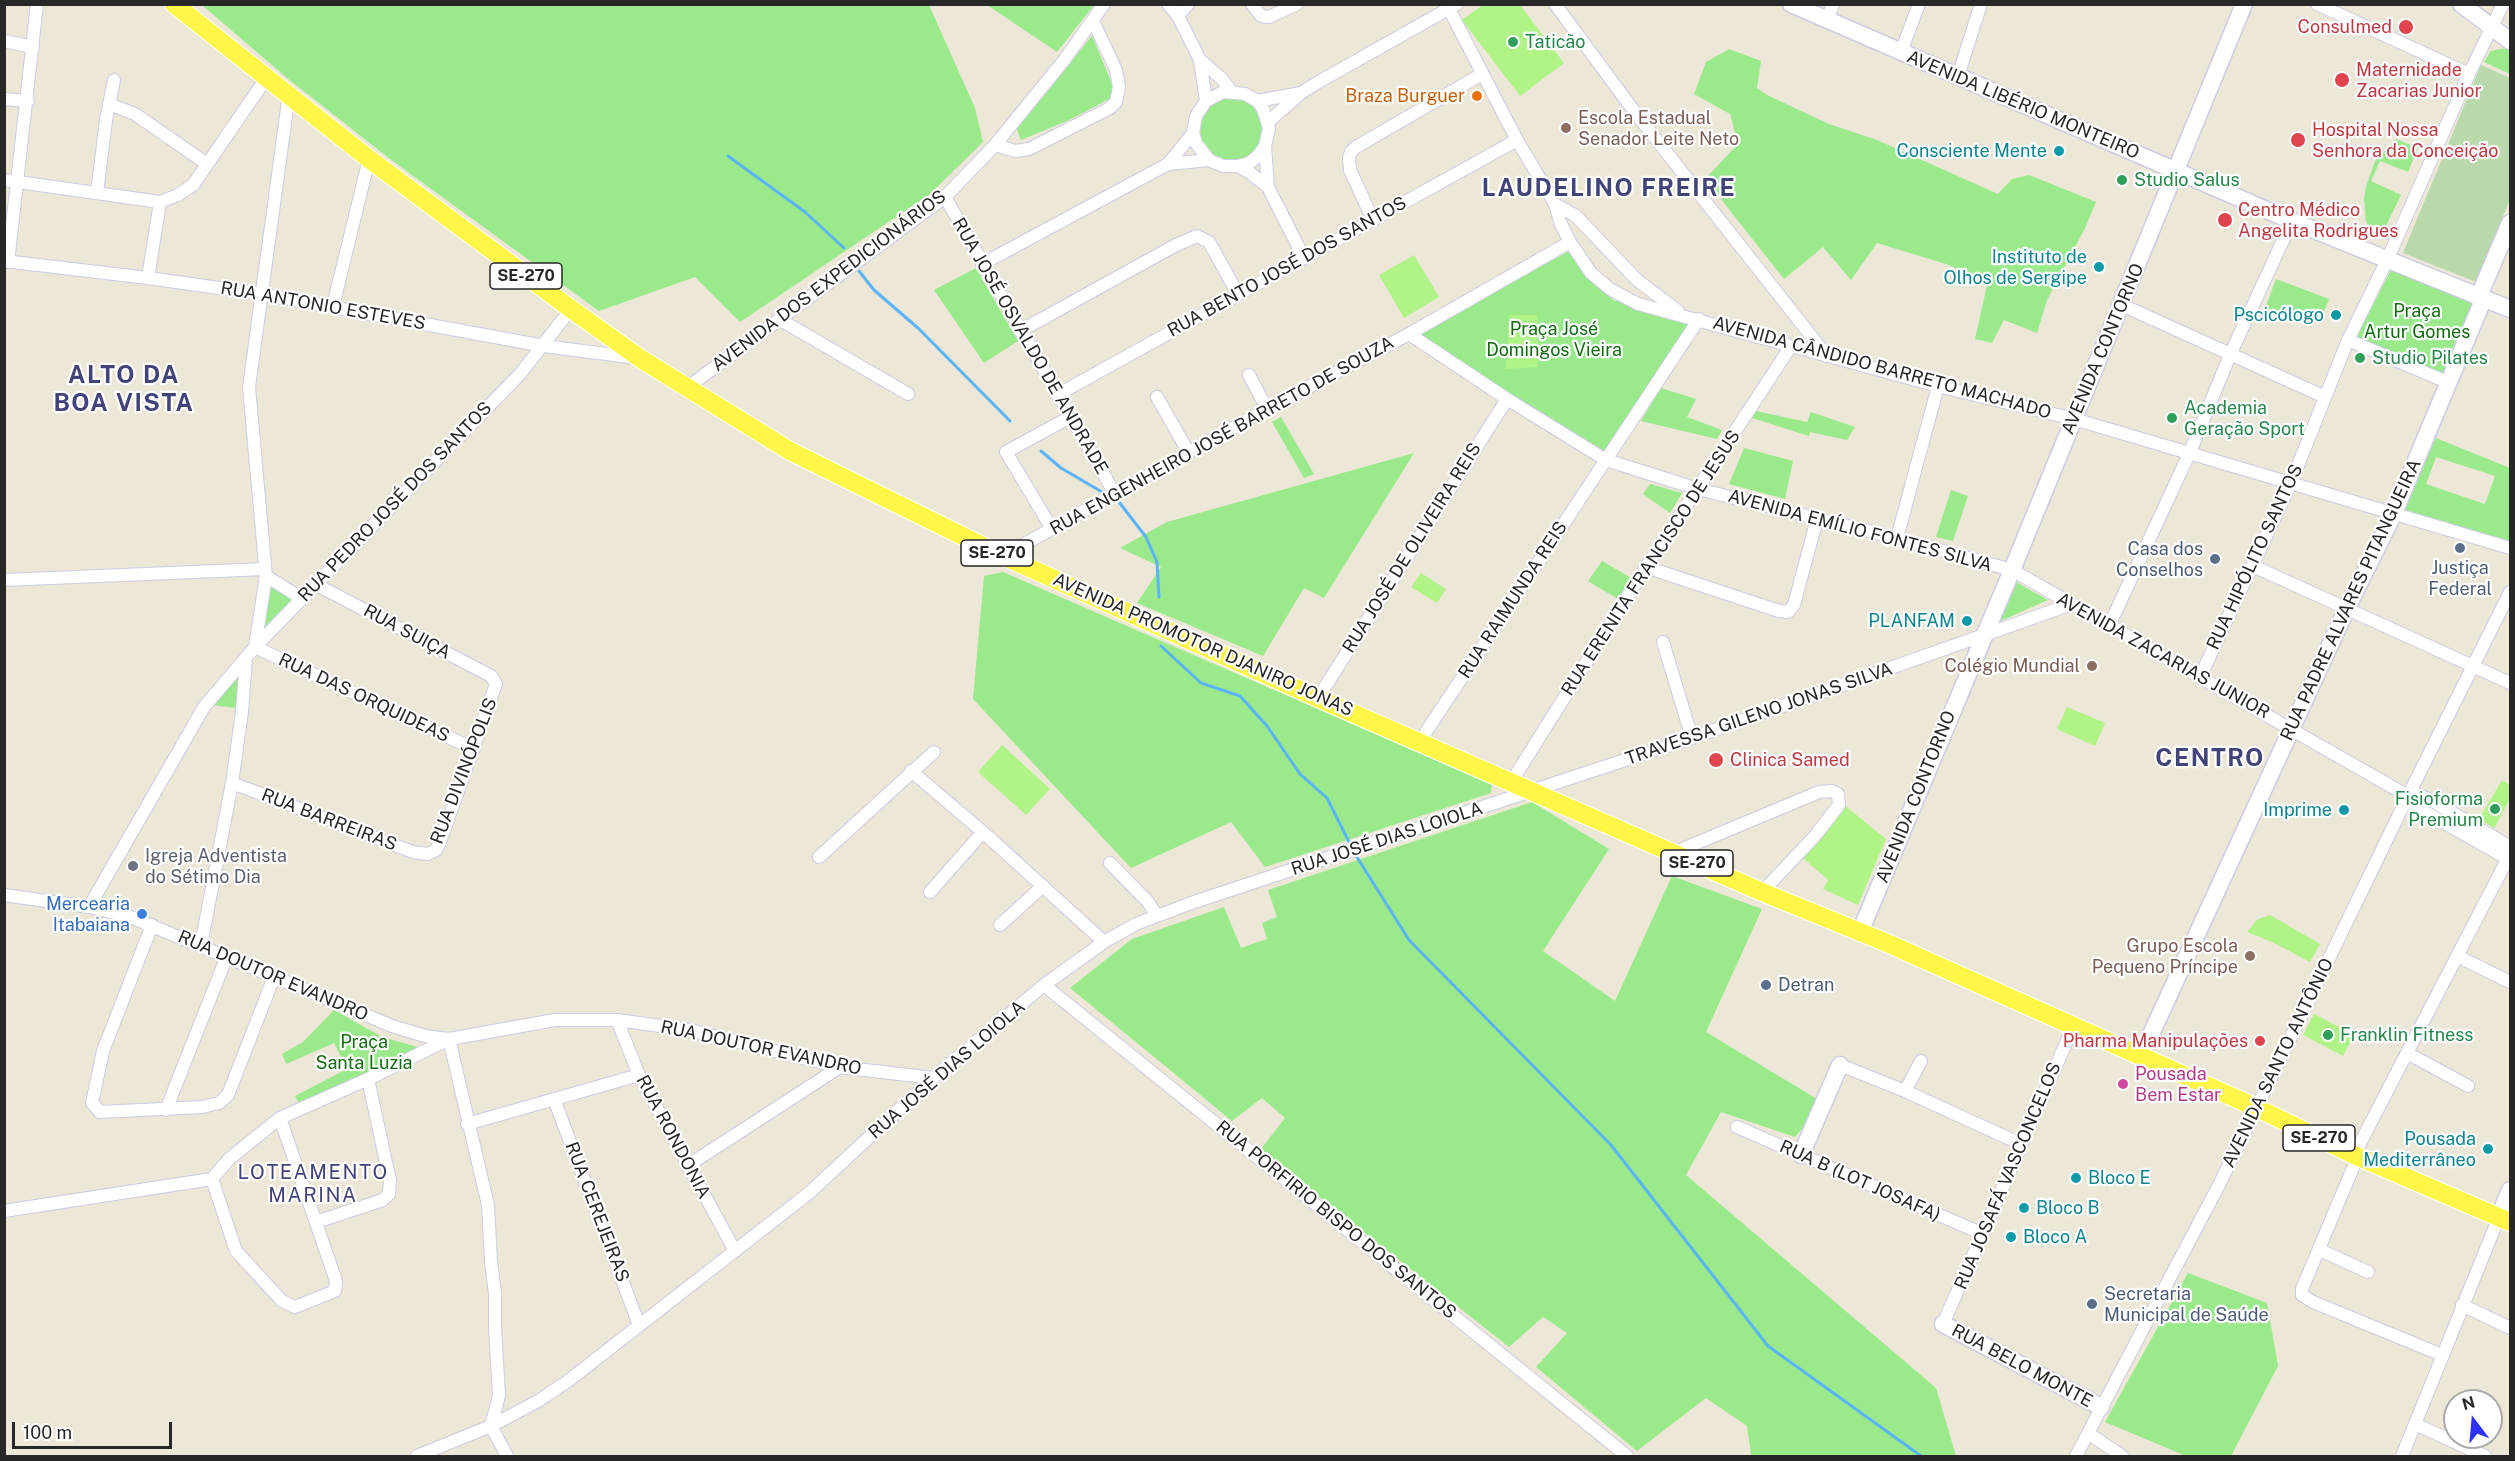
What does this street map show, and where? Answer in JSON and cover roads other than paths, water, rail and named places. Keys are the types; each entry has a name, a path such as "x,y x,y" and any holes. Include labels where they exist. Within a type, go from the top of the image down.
{"main road":[{"name":"SE-270","path":"174,4 369,159"},
{"name":"AVENIDA LIBÉRIO MONTEIRO","path":"1791,4 1830,12 1901,52 2292,221 2388,258"},
{"name":"AVENIDA CONTORNO","path":"1860,932 2122,305 2244,4"},
{"path":"2461,4 2511,40"},
{"name":"AVENIDA PROMOTOR DJANIRO JONAS","path":"369,159 641,359 790,451 1003,556 1318,698 1762,892 1860,932"},
{"path":"2483,300 2511,223"},
{"path":"2483,300 2511,250"},
{"path":"2388,258 2483,300 2511,309"},
{"name":"RUA PADRE ALVARES PITANGUEIRA","path":"2141,1056 2347,608 2394,513 2483,300"},
{"name":"SE-270","path":"1860,932 2505,1220"},
{"path":"1801,1155 1840,1065"},
{"path":"2505,1220 2511,1190"},
{"name":"RUA BELO MONTE","path":"1943,1324 2101,1407"}],"street":[{"path":"6,261 19,182 37,4"},
{"name":"AVENIDA DOS EXPEDICIONÁRIOS","path":"688,387 945,197 995,145 1065,59 1104,4"},
{"path":"1168,4 1178,16 1200,60 1206,101"},
{"path":"1178,16 1188,4"},
{"path":"1252,4 1261,16 1269,17 1297,4"},
{"path":"1555,4 1566,10 1637,115 1827,356"},
{"path":"1901,52 1919,4"},
{"path":"1958,76 1981,4"},
{"path":"2317,4 2469,74"},
{"name":"RUA HIPÓLITO SANTOS","path":"2200,677 2291,483 2348,340 2388,258 2469,74 2503,4"},
{"path":"1268,122 1301,93 1453,7 1482,74 1555,204 1560,222 1570,242 1591,273 1610,289 1638,304 1694,318"},
{"path":"995,145 1015,151 1029,149 1110,108 1116,102 1119,87 1116,70 1093,21"},
{"path":"4,41 33,47"},
{"path":"1200,60 1221,78 1232,92"},
{"path":"1372,220 1350,170 1348,158 1351,152 1482,74"},
{"path":"4,180 160,202 193,185 267,77"},
{"path":"97,193 114,80"},
{"path":"1168,164 1193,133 1196,116 1206,101 1223,92 1245,94 1257,101 1268,122 1268,137 1265,146 1268,187 1304,258"},
{"path":"1257,101 1301,93"},
{"path":"255,647 266,572 249,387 289,94"},
{"path":"4,99 28,101"},
{"path":"109,104 135,114 207,165"},
{"path":"1193,133 1202,153 1209,160 1223,166 1249,163 1265,146"},
{"name":"RUA BENTO JOSÉ DOS SANTOS","path":"1057,395 1517,140"},
{"path":"333,306 369,159"},
{"path":"982,264 1168,164 1209,160"},
{"path":"1238,166 1268,187"},
{"name":"RUA JOSÉ OSVALDO DE ANDRADE","path":"945,197 1115,494"},
{"path":"148,278 160,202"},
{"path":"1555,204 1572,213 1649,291 1694,318"},
{"path":"1560,222 1572,213"},
{"path":"2109,626 2190,452 2230,355 2292,221"},
{"path":"1020,331 1176,245 1197,236 1209,242 1239,294"},
{"path":"1570,242 1409,334 1507,399 1606,460 1694,318"},
{"name":"RUA ANTONIO ESTEVES","path":"6,261 261,294 544,346 641,359"},
{"path":"2122,305 2325,398"},
{"name":"RUA PEDRO JOSÉ DOS SANTOS","path":"89,908 204,707 301,598 520,374 571,309"},
{"name":"AVENIDA CÂNDIDO BARRETO MACHADO","path":"1694,318 1938,386 2074,419 2511,548"},
{"path":"779,319 908,394"},
{"name":"RUA ENGENHEIRO JOSÉ BARRETO DE SOUZA","path":"1003,556 1267,409 1409,334"},
{"path":"2348,340 2447,382"},
{"name":"RUA ERENITA FRANCISCO DE JESUS","path":"1512,781 1646,567 1791,346"},
{"path":"1250,375 1267,409"},
{"path":"1897,538 1938,386"},
{"path":"1157,397 1189,453"},
{"name":"RUA JOSÉ DE OLIVEIRA REIS","path":"1318,698 1507,399"},
{"path":"1052,529 1006,453 1070,417"},
{"name":"AVENIDA EMÍLIO FONTES SILVA","path":"1606,460 1698,489 1897,538 2012,570"},
{"name":"RUA RAIMUNDA REIS","path":"1420,741 1606,460"},
{"path":"1646,567 1788,612 1794,605 1817,519"},
{"path":"2253,566 2511,683"},
{"name":"AVENIDA ZACARIAS JUNIOR","path":"2012,570 2069,605 2408,796 2411,804 2510,855"},
{"path":"4,580 266,572 301,598"},
{"name":"RUA SUIÇA","path":"315,584 491,676 496,684"},
{"name":"AVENIDA SANTO ANTÔNIO","path":"2076,1456 2184,1252 2511,592"},
{"name":"TRAVESSA GILENO JONAS SILVA","path":"1535,791 2069,605"},
{"path":"1663,642 1692,738"},
{"name":"RUA DAS ORQUIDEAS","path":"255,647 474,749"},
{"path":"201,945 232,783 242,711 246,658"},
{"name":"RUA DIVINÓPOLIS","path":"428,854 436,850 440,842 496,684"},
{"path":"819,857 934,752"},
{"path":"911,771 983,832 1104,942"},
{"name":"RUA BARREIRAS","path":"232,783 413,852 428,854"},
{"name":"RUA JOSÉ DIAS LOIOLA","path":"417,1456 491,1426 554,1391 809,1193 933,1078 1044,985 1104,942 1136,924 1157,916 1535,791"},
{"path":"1673,853 1819,792 1832,791 1838,794 1839,805 1814,837 1762,892"},
{"path":"930,892 983,832"},
{"path":"2442,1355 2305,1298 2302,1295 2302,1289 2320,1250 2356,1155 2510,855"},
{"path":"1110,863 1148,902 1157,916"},
{"path":"1000,926 1043,886"},
{"name":"RUA DOUTOR EVANDRO","path":"4,895 128,916 392,1026 425,1036 449,1040 555,1020 617,1020 690,1030 840,1067 933,1078"},
{"path":"152,925 103,1051 92,1103 94,1109 100,1112 166,1110 219,1103 228,1095 274,977"},
{"path":"166,1110 227,956"},
{"path":"2457,956 2511,982"},
{"name":"RUA PORFIRIO BISPO DOS SANTOS","path":"1044,985 1627,1456"},
{"name":"RUA RONDONIA","path":"617,1020 639,1075 735,1251"},
{"name":"RUA JOSAFÁ VASCONCELOS","path":"1943,1324 2073,1027"},
{"path":"4,1211 212,1179 230,1159 280,1118 449,1040 467,1124 488,1205 495,1293 499,1396 491,1426 507,1456"},
{"path":"2407,1053 2468,1086"},
{"path":"1905,1092 1921,1061"},
{"path":"1840,1065 2021,1144"},
{"path":"687,1166 840,1067"},
{"path":"467,1124 639,1075"},
{"path":"316,1222 383,1200 389,1194 391,1185 368,1079"},
{"name":"RUA CEREJEIRAS","path":"554,1099 639,1325"},
{"path":"212,1179 236,1251 276,1295 290,1306 301,1305 334,1291 336,1281 280,1118"},
{"name":"RUA B (LOT JOSAFA)","path":"1737,1127 1983,1234"},
{"path":"2402,1456 2462,1305 2505,1220"},
{"path":"2320,1250 2368,1272"},
{"path":"2462,1305 2511,1328"},
{"path":"2415,1424 2485,1456"},
{"path":"2088,1433 2122,1456"}],"waterway":[{"path":"728,156 805,212 844,248"},
{"path":"859,271 874,290 918,328 1010,421"},
{"path":"1041,451 1061,468 1102,492"},
{"path":"1119,502 1146,537 1157,562 1159,597"},
{"path":"1161,646 1201,683 1240,696 1267,726 1300,774 1327,798 1352,848"},
{"path":"1355,854 1409,940 1611,1145 1768,1346 1921,1456"}],"place":[{"name":"Consulmed","path":"2406,27"},
{"name":"Taticão","path":"1513,42"},
{"name":"Maternidade Zacarias Junior","path":"2342,80"},
{"name":"Braza Burguer","path":"1477,96"},
{"name":"Escola Estadual Senador Leite Neto","path":"1566,128"},
{"name":"Hospital Nossa Senhora da Conceição","path":"2298,140"},
{"name":"Consciente Mente","path":"2059,151"},
{"name":"Studio Salus","path":"2122,180"},
{"name":"Centro Médico Angelita Rodrigues","path":"2225,220"},
{"name":"Instituto de Olhos de Sergipe","path":"2099,267"},
{"name":"Pscicólogo","path":"2336,315"},
{"name":"Studio Pilates","path":"2360,358"},
{"name":"Academia Geração Sport","path":"2172,418"},
{"name":"Justiça Federal","path":"2460,548"},
{"name":"Casa dos Conselhos","path":"2215,559"},
{"name":"PLANFAM","path":"1967,621"},
{"name":"Colégio Mundial","path":"2092,666"},
{"name":"Clinica Samed","path":"1716,760"},
{"name":"Fisioforma Premium","path":"2495,809"},
{"name":"Imprime","path":"2344,810"},
{"name":"Igreja Adventista do Sétimo Dia","path":"133,866"},
{"name":"Mercearia Itabaiana","path":"142,914"},
{"name":"Grupo Escola Pequeno Príncipe","path":"2250,956"},
{"name":"Detran","path":"1766,985"},
{"name":"Franklin Fitness","path":"2328,1035"},
{"name":"Pharma Manipulações","path":"2260,1041"},
{"name":"Pousada Bem Estar","path":"2123,1084"},
{"name":"Pousada Mediterrâneo","path":"2488,1149"},
{"name":"Bloco E","path":"2076,1178"},
{"name":"Bloco B","path":"2024,1208"},
{"name":"Bloco A","path":"2011,1237"},
{"name":"Secretaria Municipal de Saúde","path":"2092,1304"}],"district":[{"name":"LAUDELINO FREIRE","path":"1609,189"},
{"name":"ALTO DA BOA VISTA","path":"124,390"},
{"name":"CENTRO","path":"2210,759"},
{"name":"LOTEAMENTO MARINA","path":"313,1184"}],"park label":[{"name":"Praça Artur Gomes","path":"2417,321"},
{"name":"Praça José Domingos Vieira","path":"1554,339"},
{"name":"Praça Santa Luzia","path":"364,1052"}]}
